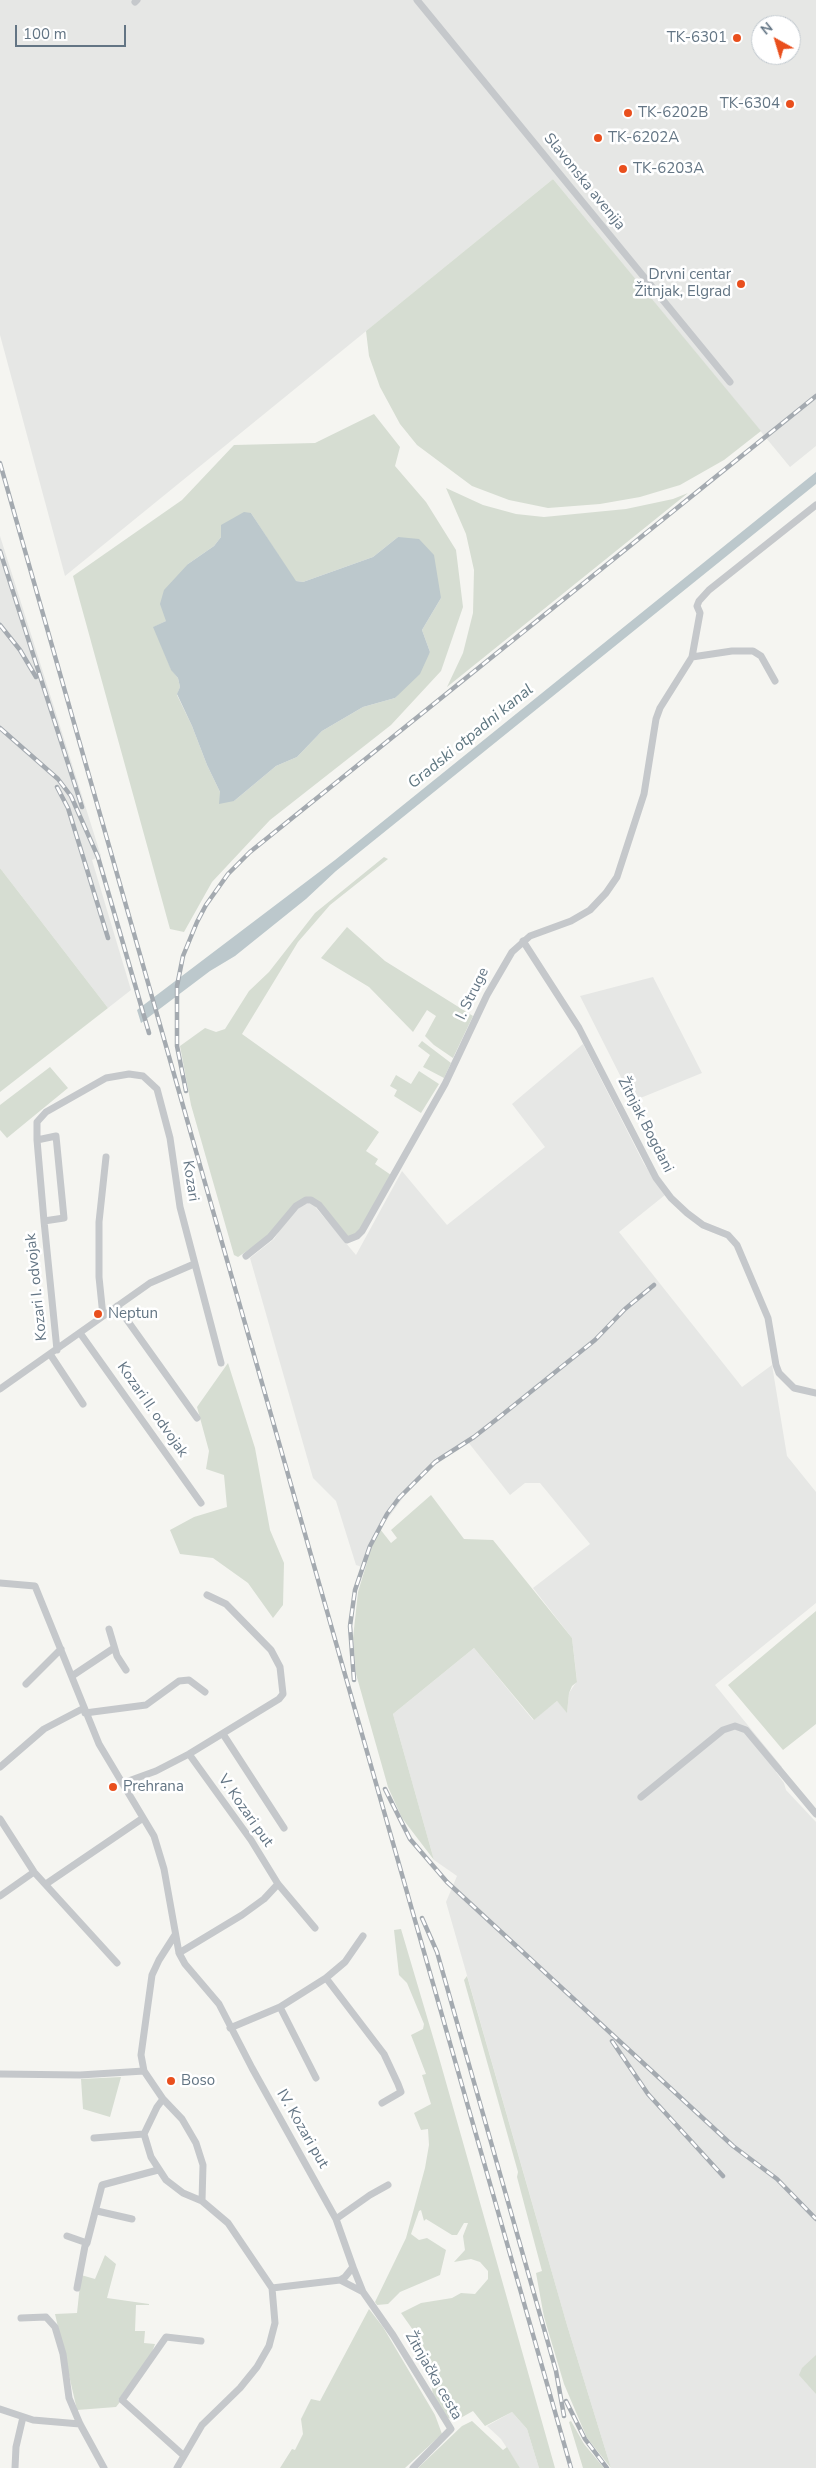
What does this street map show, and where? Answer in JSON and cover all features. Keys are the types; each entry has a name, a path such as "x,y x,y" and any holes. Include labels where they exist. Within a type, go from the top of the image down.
{"street":[{"name":"Slavonska avenija","path":"417,0 730,382"},
{"name":"I. Struge","path":"246,1256 270,1237 296,1206 306,1200 311,1200 319,1205 347,1240 358,1236 376,1208 407,1148 445,1084 504,964 523,941 541,930 571,921 590,910 606,893 617,877 644,794 656,719 692,657 700,613 697,606 709,590 816,505"},
{"path":"692,657 732,651 754,651 761,656 775,681"},
{"name":"Žitnjak Bogdani","path":"523,941 580,1028 656,1178 671,1198 687,1213 703,1225 734,1240 768,1318 776,1365 779,1372 794,1388 816,1393"},
{"name":"Kozari","path":"37,1140 37,1122 46,1112 106,1078 128,1074 143,1076 157,1089 170,1138 180,1207 221,1363"},
{"name":"Kozari I. odvojak","path":"44,1221 64,1218 56,1136 37,1140 53,1352"},
{"path":"103,1316 99,1276 100,1222 106,1157"},
{"path":"0,1389 150,1283 194,1264"},
{"path":"117,1306 197,1418"},
{"name":"Kozari II. odvojak","path":"80,1333 201,1504"},
{"path":"53,1352 83,1404"},
{"name":"IV. Kozari put","path":"0,1582 36,1586 99,1744 154,1836 160,1855 179,1953 185,1964 219,2004 230,2028 336,2219 363,2292"},
{"path":"123,1783 156,1771 189,1754 279,1699 284,1689 278,1661 266,1643 226,1604 207,1594"},
{"path":"109,1629 114,1648 126,1670"},
{"path":"72,1676 114,1648"},
{"path":"26,1684 61,1649"},
{"path":"0,1766 44,1729 84,1710 146,1705 178,1681 189,1680 205,1692"},
{"path":"641,1797 722,1730 735,1726 746,1730 816,1814"},
{"name":"V. Kozari put","path":"223,1734 284,1828"},
{"name":"V. Kozari put","path":"189,1754 251,1840 278,1884 315,1928"},
{"path":"46,1884 143,1818"},
{"path":"0,1819 34,1872 117,1963"},
{"path":"0,1896 34,1872"},
{"path":"179,1953 242,1915 278,1884"},
{"path":"175,1935 158,1960 152,1975 141,2055 144,2072 163,2100 182,2119 201,2155 203,2165 202,2200"},
{"path":"230,2028 280,2007 326,1978 345,1962 363,1936"},
{"path":"326,1978 384,2054 398,2084 401,2092 382,2103"},
{"path":"280,2007 316,2078"},
{"path":"0,2074 80,2076 144,2072"},
{"path":"163,2100 157,2106 144,2134 158,2170 166,2180 183,2192 202,2200 234,2230 272,2288 275,2323 268,2346 251,2375 208,2418 183,2455 177,2468"},
{"path":"94,2138 144,2134"},
{"path":"77,2288 84,2246 87,2244 97,2211 102,2186 158,2170"},
{"path":"336,2219 370,2194 388,2185"},
{"path":"97,2211 132,2219"},
{"path":"67,2236 87,2244"},
{"path":"340,2280 353,2267"},
{"path":"272,2288 340,2280 363,2292"},
{"name":"Žitnjačka cesta","path":"363,2292 393,2335 451,2429 413,2468"},
{"path":"21,2318 46,2317 55,2327 63,2354 69,2398 80,2424 104,2468"},
{"path":"183,2455 122,2400 166,2337 201,2341"},
{"path":"0,2409 33,2420 80,2424"},
{"path":"15,2468 16,2447 23,2417"}],"shaded area":[{"path":"0,0 816,0 816,446 790,467 553,179 65,576 0,335"},
{"path":"553,179 761,431 724,460 680,485 640,497 600,504 548,508 509,500 472,486 417,445 400,424 380,387 369,356 366,331"},
{"path":"374,414 400,447 395,466 426,502 456,550 463,607 441,671 391,725 270,820 212,882 184,932 170,929 73,576 182,500 234,445 315,443","holes":["251,513 295,581 303,582 373,557 398,537 441,598 422,630 430,652 395,698 363,707 322,731 297,757 276,766 234,801 220,792 207,765 192,726 177,695 180,687 178,678 171,669 154,627 166,621 188,564 214,546 221,537"]},
{"path":"816,472 816,484 336,871 306,899 235,956 210,971 141,1023 137,1010 335,860"},
{"path":"446,488 483,505 516,514 544,517 626,509 673,499 688,493 447,687 463,653 473,613 474,570 466,534"},
{"path":"244,512 251,513 296,581 303,582 373,557 398,537 419,539 434,555 441,598 422,630 430,652 420,674 395,698 363,707 322,731 297,757 276,766 234,801 219,804 220,792 177,694 180,687 178,678 171,670 153,627 166,621 160,604 164,590 188,564 214,546 221,537 221,525"},
{"path":"0,536 101,856 92,860 131,990 108,1008 0,868"},
{"path":"384,857 388,859 330,905 298,942 242,1034 379,1132 366,1151 378,1159 375,1164 391,1175 360,1231 349,1238 310,1197 266,1238 238,1257 234,1255 191,1105 180,1046 205,1028 216,1032 225,1029 249,991 269,972 315,913"},
{"path":"0,868 108,1008 0,1092"},
{"path":"347,927 385,961 473,1016 453,1058 434,1045 425,1036 436,1016 427,1010 413,1032 369,987 321,958"},
{"path":"653,977 702,1073 633,1101 580,996"},
{"path":"422,1041 451,1063 444,1078 423,1067 430,1055 418,1046"},
{"path":"583,1044 644,1164 665,1195 619,1232 742,1387 772,1365 787,1456 816,1492 816,1603 715,1685 782,1767 776,1772 784,1783 786,1790 816,1822 816,2468 611,2468 567,2325 446,1902 457,1876 434,1860 393,1714 474,1648 533,1720 557,1701 567,1712 569,1693 577,1681 572,1638 533,1588 590,1544 540,1483 525,1483 510,1495 468,1442 431,1468 411,1487 380,1529 365,1568 356,1565 336,1501 313,1478 250,1258 274,1239 289,1216 304,1204 312,1203 356,1255 402,1171 447,1225 545,1147 512,1104"},
{"path":"50,1067 68,1088 7,1138 0,1130 0,1105"},
{"path":"419,1071 439,1084 421,1113 394,1096 397,1090 390,1086 396,1075 411,1084"},
{"path":"228,1363 255,1448 270,1530 284,1563 283,1605 273,1618 248,1583 213,1558 180,1554 170,1530 194,1517 227,1507 224,1475 206,1469 209,1451 197,1407"},
{"path":"431,1495 464,1539 493,1540 572,1638 577,1682 572,1686 569,1693 567,1713 557,1701 534,1720 474,1648 393,1714 434,1860 402,1818 388,1787 356,1674 353,1638 358,1592 372,1546 380,1529 391,1543 397,1538 391,1530"},
{"path":"816,1611 816,1724 783,1750 728,1685"},
{"path":"401,1929 555,2468 539,2468 527,2429 512,2412 485,2426 473,2411 457,2420 448,2418 433,2397 431,2377 426,2362 410,2344 413,2330 401,2313 421,2303 452,2298 461,2293 475,2294 488,2279 488,2271 480,2262 471,2259 454,2262 465,2250 463,2236 468,2223 464,2223 457,2235 452,2235 426,2219 424,2221 421,2210 419,2211 411,2234 419,2240 427,2238 446,2250 440,2275 400,2292 388,2304 377,2305 375,2302 406,2238 425,2168 429,2145 428,2129 421,2130 414,2113 431,2104 422,2075 426,2074 411,2035 423,2029 424,2024 407,1983 399,1975 394,1930"},
{"path":"467,1976 567,2325 611,2468 587,2438 564,2384 544,2317 536,2273 542,2271 517,2177 518,2172 464,1980"},
{"path":"121,2077 110,2117 83,2109 81,2079"},
{"path":"105,2255 116,2264 107,2298 149,2304 136,2305 135,2331 145,2331 144,2343 155,2344 151,2355 118,2400 120,2402 116,2407 77,2410 55,2314 77,2313 81,2275 95,2279"},
{"path":"369,2309 383,2327 435,2415 442,2434 405,2468 280,2468 292,2449 295,2450 303,2434 301,2419 311,2399 320,2401"},
{"path":"816,2355 816,2394 799,2375 802,2368"},
{"path":"512,2412 527,2429 539,2468 520,2468 501,2439 487,2426"},
{"path":"472,2421 503,2450 507,2447 520,2468 418,2468 462,2426"},
{"path":"571,2421 584,2444 604,2468 583,2468 569,2422"}],"railway":[{"path":"186,1091 177,1046 177,986 183,956 197,922 206,905 228,874 250,852 816,396"},
{"path":"0,463 571,2468"},
{"path":"0,551 82,807"},
{"path":"0,625 20,650 36,677"},
{"path":"0,728 58,779 71,796 98,857 149,1033"},
{"path":"57,787 68,808 108,938"},
{"path":"354,1680 350,1626 355,1590 370,1546 387,1514 399,1498 435,1462 474,1437 595,1340 625,1309 654,1285"},
{"path":"385,1789 410,1839 447,1882 733,2146 777,2179 816,2219"},
{"path":"422,1918 437,1952 556,2371 564,2416"},
{"path":"612,2041 648,2094 723,2176"},
{"path":"566,2401 585,2439 607,2468"}],"place":[{"name":"TK-6301","path":"737,38"},
{"name":"TK-6304","path":"790,104"},
{"name":"TK-6202B","path":"628,113"},
{"name":"TK-6202A","path":"598,138"},
{"name":"TK-6203A","path":"623,169"},
{"name":"Drvni centar Žitnjak, Elgrad","path":"741,284"},
{"name":"Neptun","path":"98,1314"},
{"name":"Prehrana","path":"113,1787"},
{"name":"Boso","path":"171,2081"}],"water label":[{"name":"Gradski otpadni kanal","path":"471,737"}]}
